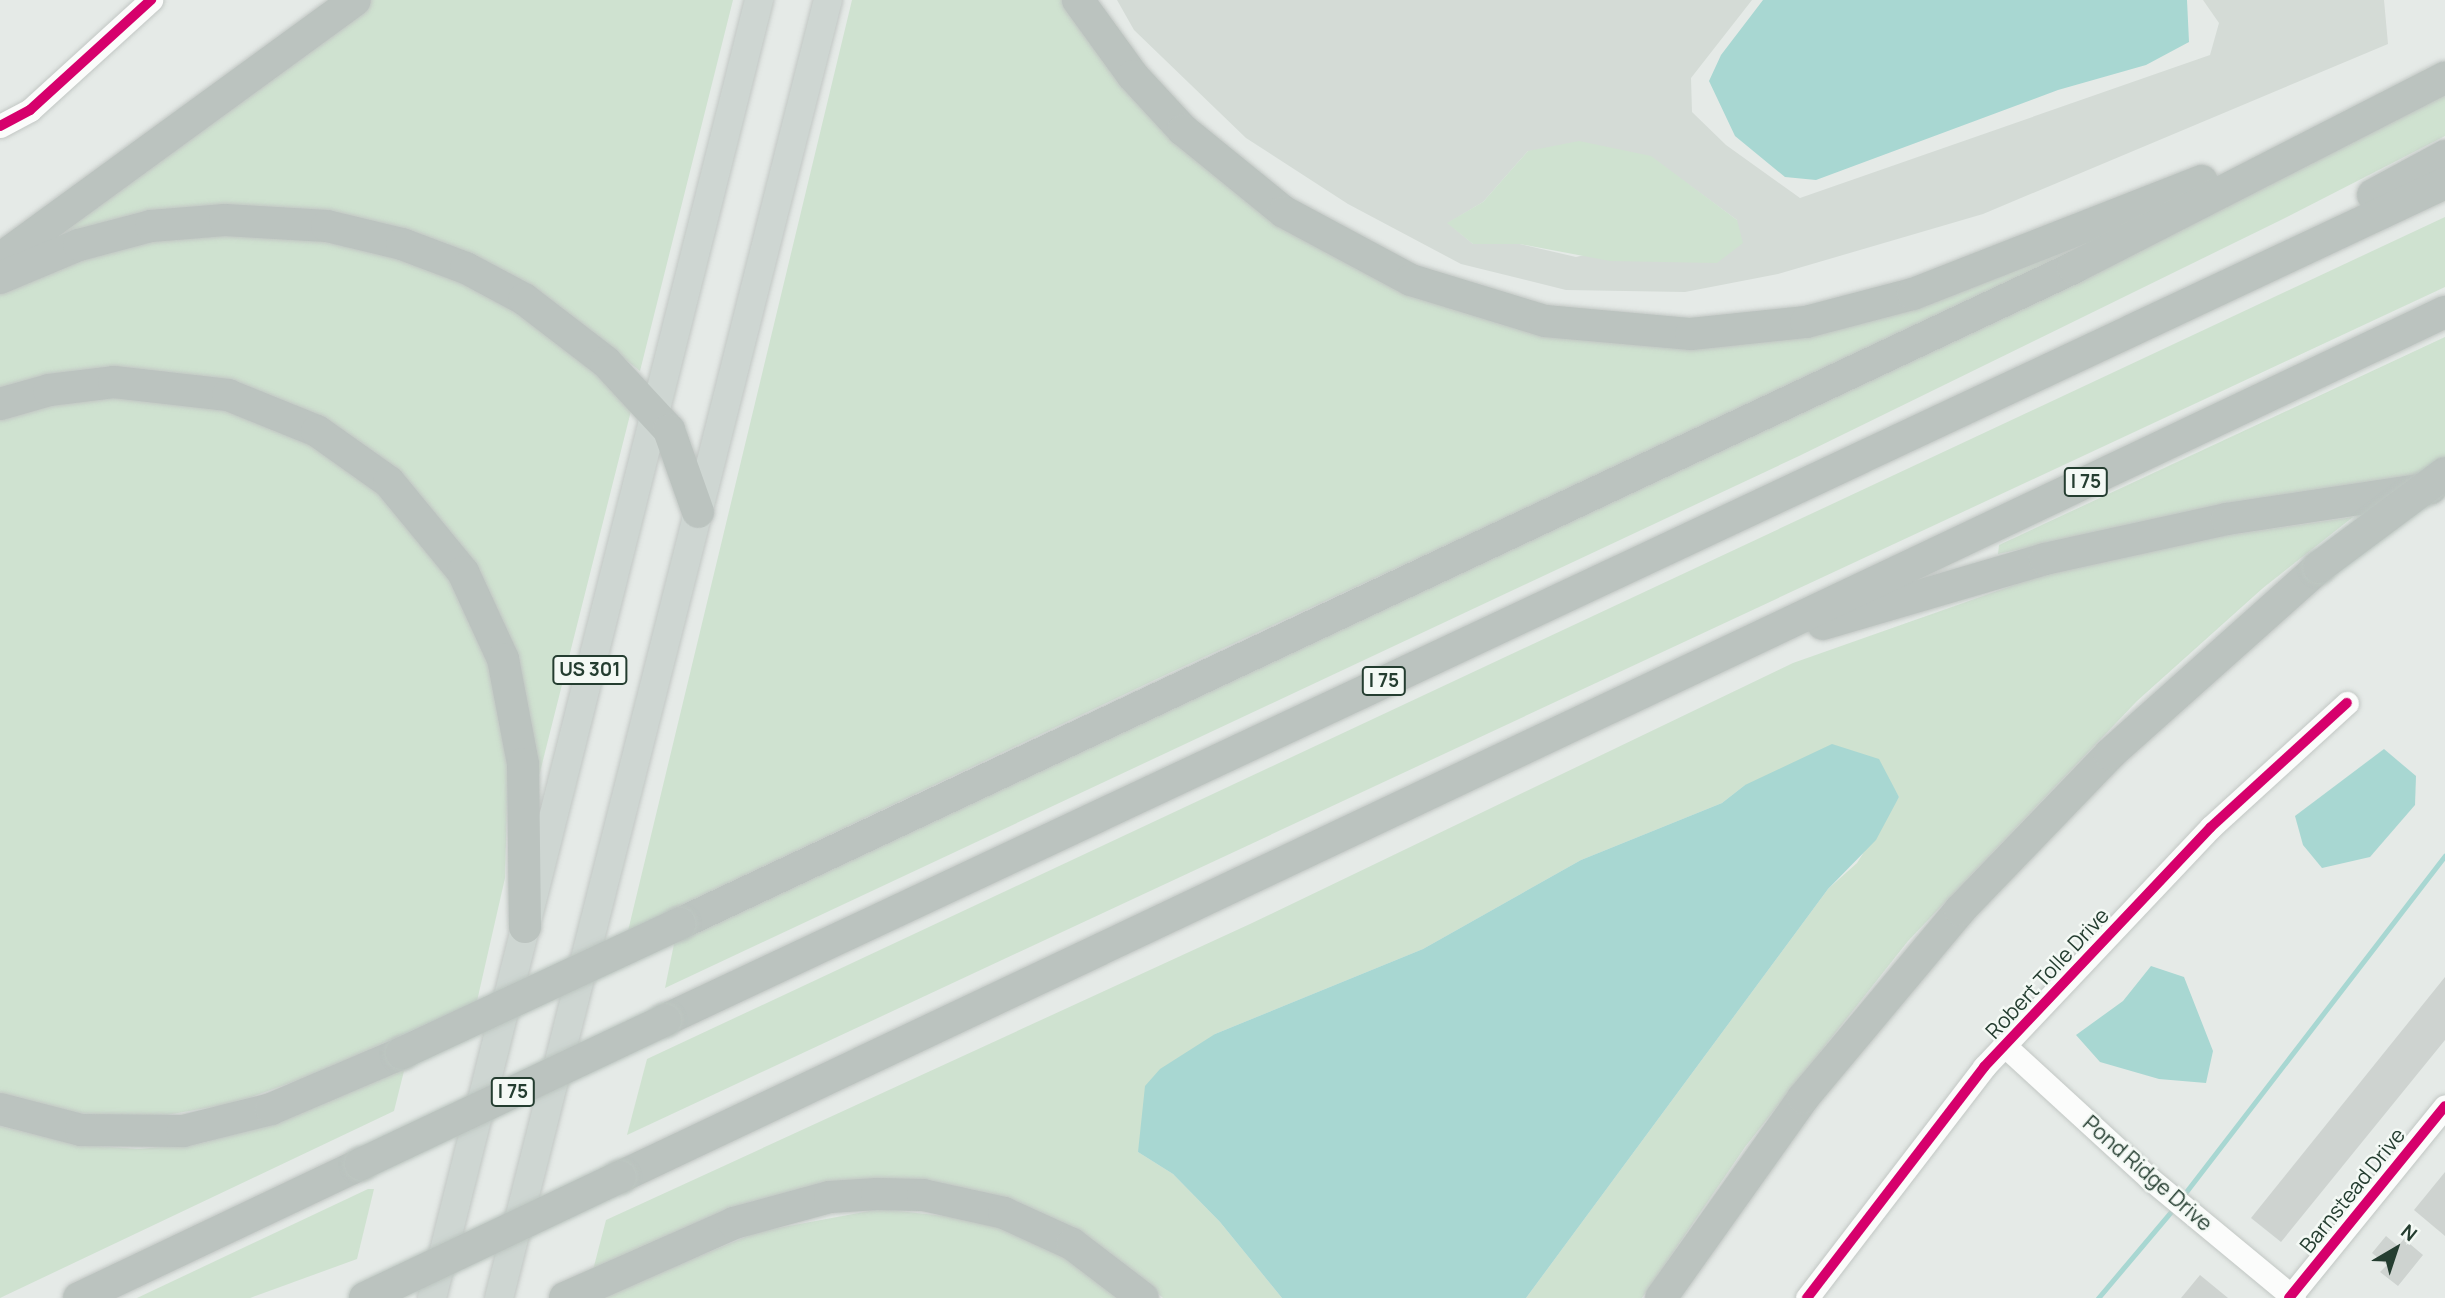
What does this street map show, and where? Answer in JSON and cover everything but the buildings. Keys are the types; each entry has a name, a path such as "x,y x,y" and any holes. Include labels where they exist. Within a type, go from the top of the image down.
{"highway":[{"path":"0,259 355,0"},
{"path":"1078,0 1133,76 1183,130 1247,185 1314,232 1460,298 1545,321 1634,332 1749,329 1862,310 2356,120"},
{"path":"0,1109 81,1130 183,1131 271,1109 402,1053 679,924 2073,268 2356,120 2445,78"},
{"path":"2104,342 2445,156"},
{"name":"I 75","path":"79,1298 2445,183"},
{"path":"0,278 79,245 151,226 225,220 327,226 415,249 524,299 578,337 654,413 678,447 698,512"},
{"name":"I 75","path":"365,1298 2445,312"},
{"path":"0,404 49,390 114,382 200,389 289,416 388,482 463,572 503,659 523,764 525,927"},
{"path":"1661,1298 1803,1098 1960,910 2119,745 2319,567 2445,473"},
{"path":"1728,652 2045,559 2227,519 2445,486"},
{"path":"565,1298 782,1207 877,1194 923,1195 1004,1213 1072,1244 1143,1298"}],"main road":[{"name":"US 301","path":"432,1298 759,0"},
{"name":"US 301","path":"499,1298 828,0"}],"street":[{"path":"0,126 30,110 151,0"},
{"name":"Robert Tolle Drive","path":"1807,1298 2004,1045 2211,827 2347,702"},
{"name":"Pond Ridge Drive","path":"2004,1045 2149,1178 2291,1297"},
{"name":"Barnstead Drive","path":"2291,1297 2445,1106"}],"shaded area":[{"path":"1117,0 1752,0 1691,78 1692,112 1726,145 1800,198 2210,55 2219,23 2203,0 2384,0 2388,44 1983,214 1778,274 1685,292 1566,290 1461,264 1348,204 1246,138 1134,30","holes":["1528,151 1651,157 1737,220 1576,257 1520,244 1473,244 1448,223 1483,202"]}],"green space":[{"path":"369,0 733,0 640,371 586,328 292,209 212,206 29,253"},
{"path":"852,0 1067,0 1326,247 1683,341 2140,225 1163,676 628,931"},
{"path":"2445,88 2445,136 2283,219 1799,456 665,988 675,939"},
{"path":"1579,141 1651,156 1737,220 1743,243 1717,263 1610,261 1520,244 1473,244 1447,223 1483,202 1528,151"},
{"path":"2445,217 2445,287 627,1135 647,1059"},
{"path":"142,235 342,235 491,287 633,403 539,776 482,589 279,402 0,394 0,287"},
{"path":"2445,337 2445,475 2210,508 1998,554 1999,545"},
{"path":"183,394 327,449 424,534 479,624 509,730 505,878 477,1001 315,1074 235,1103 149,1118 60,1112 0,1094 0,413 54,398"},
{"path":"2353,517 2263,588 2137,701 1908,941 1745,1147 1642,1298 1526,1298 1828,889 1857,863 1899,797 1888,779 1745,785 1722,803 1581,860 1423,949 1215,1034 1138,1152 1173,1174 1220,1222 1282,1298 1163,1298 1137,1275 1009,1200 912,1181 830,1182 749,1202 593,1270 606,1220 1250,924 1793,663 2037,577 2195,540"},
{"path":"406,1063 394,1111 0,1298 0,1126 79,1145 139,1149 202,1143 265,1126"},
{"path":"368,1189 374,1189 357,1259 250,1298 137,1298"},
{"path":"880,1209 963,1218 1006,1230 1080,1265 1124,1298 599,1298 757,1232"}],"water":[{"path":"1763,0 2187,0 2189,42 2146,65 2058,90 1816,180 1785,177 1735,136 1709,81 1721,55"},
{"path":"1832,744 1879,759 1899,797 1876,840 1828,889 1526,1298 1282,1298 1220,1222 1173,1174 1138,1152 1145,1086 1160,1069 1215,1034 1423,949 1581,860 1722,803 1745,785"},
{"path":"2384,749 2416,776 2415,805 2370,857 2322,868 2303,845 2295,816"},
{"path":"2151,966 2184,977 2213,1051 2206,1083 2159,1079 2100,1062 2076,1035 2123,1001"}],"waterway":[{"path":"2182,1197 2445,856"},
{"path":"2098,1298 2174,1208"}],"cycle path":[{"path":"0,126 30,110 151,0"},
{"path":"1807,1298 1984,1067 2211,827 2347,703"},
{"path":"2289,1298 2445,1106"}]}
